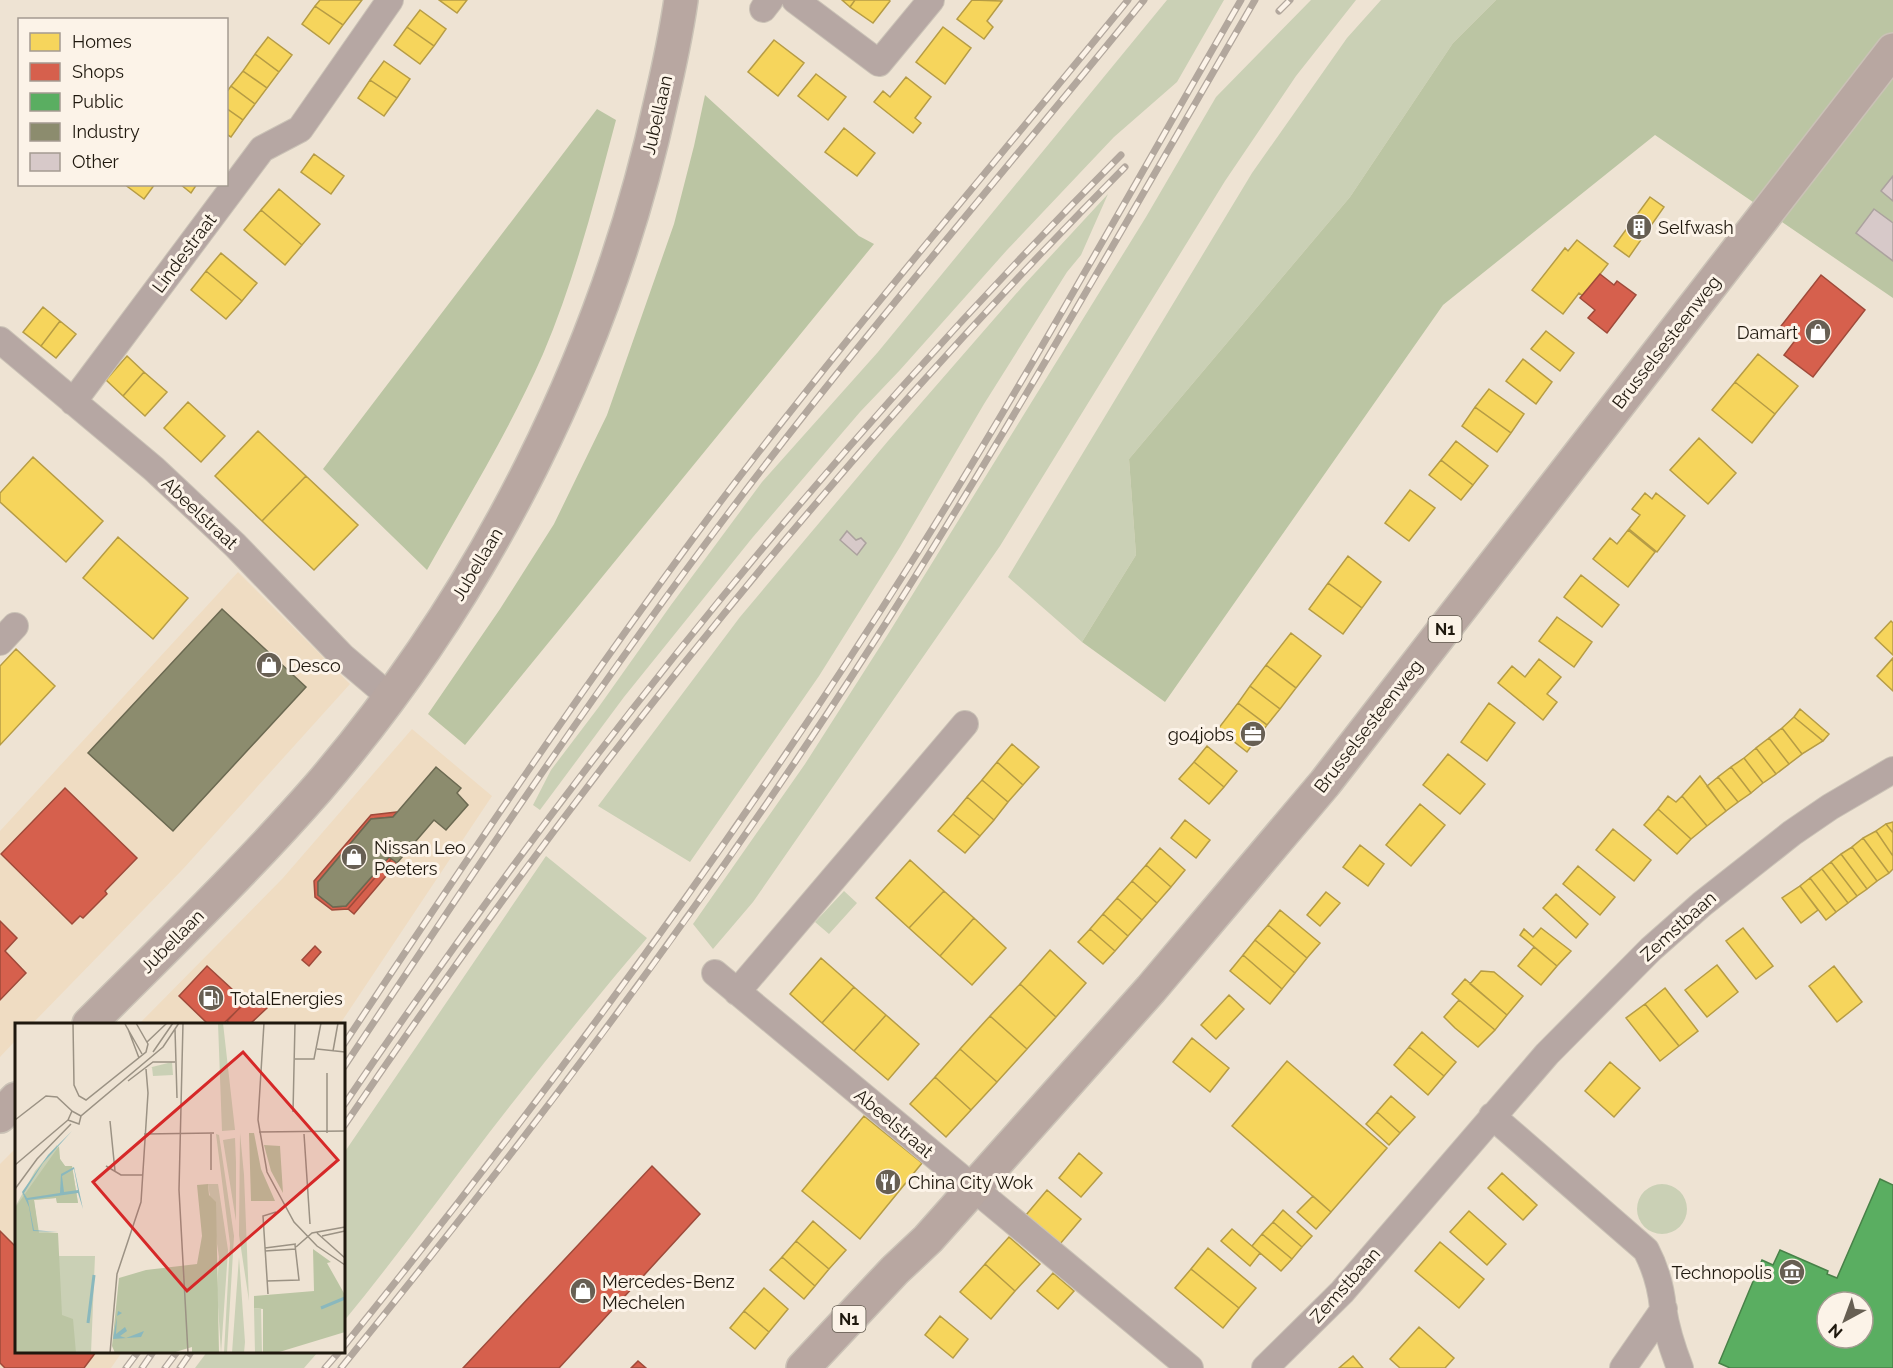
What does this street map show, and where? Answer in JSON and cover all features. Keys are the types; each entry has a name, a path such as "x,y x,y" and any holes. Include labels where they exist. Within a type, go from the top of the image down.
{"main road":[{"name":"Jubellaan","path":"90,1023 274,836 318,787 390,697 435,633 477,567 519,490 580,357 608,285 636,200 675,43 681,0"},
{"name":"Brusselsesteenweg","path":"803,1368 895,1270 928,1239 1151,989 1325,783 1893,50"},
{"path":"0,1116 15,1100"},
{"name":"Brusselsesteenweg","path":"833,1368 904,1278 928,1239"}],"street":[{"name":"Lindestraat","path":"73,402 262,149 300,129 390,0"},
{"path":"795,0 879,63 931,0"},
{"name":"Abeelstraat","path":"0,340 154,469 235,545 343,657 390,697"},
{"path":"737,992 965,724"},
{"name":"Zemstbaan","path":"1265,1368 1342,1292 1492,1116 1602,997 1651,949 1756,860 1830,807 1893,770"},
{"name":"Abeelstraat","path":"715,973 1190,1368"},
{"path":"1492,1116 1646,1250 1655,1266 1680,1368"},
{"path":"1623,1368 1664,1309"}],"shaded area":[{"path":"238,572 350,684 183,869 33,1023 15,1023 15,1041 0,1057 0,831"},
{"path":"412,729 492,796 341,1023 140,1023 283,878"},
{"path":"15,1149 15,1353 121,1353 111,1368 0,1368 0,1164"}],"green space":[{"path":"1167,0 1224,0 1177,82 1114,137 1007,250 860,412 753,537 624,697 540,810 533,805 551,770 762,482 878,352"},
{"path":"1311,0 1356,0 1296,76 1225,181 1000,546 753,902 713,949 693,924 805,764 890,631 1146,217 1216,97"},
{"path":"1381,0 1496,0 1453,43 1350,197 1129,459 1136,555 1082,642 1008,577 1252,173 1347,38"},
{"path":"1496,0 1893,0 1893,298 1655,135 1443,305 1165,702 1082,642 1136,555 1129,459 1350,197 1453,43"},
{"path":"705,95 859,236 874,244 465,745 428,714 500,609 554,524 607,415 674,224"},
{"path":"597,109 616,120 584,238 565,297 543,354 517,409 427,570 323,469"},
{"path":"1108,194 1081,255 1067,272 984,404 900,547 819,676 690,862 598,806 740,617 888,441 1022,287"},
{"path":"546,856 647,938 489,1133 345,1320 345,1152"},
{"path":"844,891 857,903 829,934 815,922"},
{"path":"1657,1184 1667,1184 1680,1191 1687,1204 1687,1214 1680,1227 1667,1234 1657,1234 1648,1230 1641,1223 1637,1214 1637,1204 1641,1195 1648,1188"},
{"path":"206,1353 317,1353 304,1368 195,1368"}],"building: Homes":[{"path":"320,0 362,0 343,25 315,6"},
{"path":"439,0 467,0 457,13"},
{"path":"842,0 855,0 850,7"},
{"path":"855,0 890,1 873,23 850,7"},
{"path":"972,0 1002,1 987,21 993,27 984,39 957,19"},
{"path":"315,6 343,25 329,44 302,24"},
{"path":"420,10 446,29 434,46 407,27"},
{"path":"407,27 434,46 420,64 394,45"},
{"path":"943,27 971,48 945,84 916,62"},
{"path":"268,37 292,55 279,72 255,54"},
{"path":"774,40 804,63 778,96 748,72"},
{"path":"255,54 279,72 267,88 243,71"},
{"path":"384,61 410,79 397,98 370,80"},
{"path":"243,71 267,88 255,104 231,86"},
{"path":"816,74 846,97 828,120 798,96"},
{"path":"906,77 931,97 915,118 921,123 913,133 874,102 883,91 890,97"},
{"path":"370,80 397,98 384,116 358,98"},
{"path":"231,86 255,104 243,120 228,109 228,90"},
{"path":"228,109 243,120 231,137 228,135"},
{"path":"844,128 875,153 857,176 825,152"},
{"path":"314,154 344,176 331,194 301,172"},
{"path":"127,186 154,186 144,199"},
{"path":"182,186 196,186 191,193"},
{"path":"279,189 320,224 302,245 261,210"},
{"name":"Selfwash","path":"1650,197 1664,207 1629,257 1614,246"},
{"path":"261,210 302,245 285,265 244,230"},
{"path":"1577,240 1608,264 1583,296 1579,293 1563,314 1532,290 1565,248 1568,251"},
{"path":"221,253 257,283 242,301 206,271"},
{"path":"206,271 242,301 226,319 191,290"},
{"path":"43,307 60,321 41,346 23,332"},
{"path":"60,321 76,334 56,358 41,346"},
{"path":"1546,331 1574,353 1560,371 1531,349"},
{"path":"1758,354 1798,386 1775,414 1735,382"},
{"path":"127,356 144,372 123,396 106,380"},
{"path":"1523,359 1552,382 1536,404 1506,381"},
{"path":"144,372 167,392 145,416 123,396"},
{"path":"1735,382 1775,414 1752,443 1712,410"},
{"path":"1489,389 1524,414 1511,433 1475,407"},
{"path":"188,402 225,436 201,462 164,428"},
{"path":"1475,407 1511,433 1497,452 1462,426"},
{"path":"258,431 306,476 262,521 215,476"},
{"path":"1699,438 1736,473 1708,504 1670,470"},
{"path":"1456,441 1488,466 1473,485 1441,460"},
{"path":"33,457 103,521 66,562 0,502 0,493"},
{"path":"1441,460 1473,485 1461,500 1429,475"},
{"path":"306,476 358,525 314,570 262,521"},
{"path":"1410,490 1435,508 1409,541 1385,523"},
{"path":"1645,493 1652,499 1656,493 1685,516 1657,552 1629,529 1640,515 1632,509"},
{"path":"1628,530 1655,552 1628,587 1593,559 1610,538 1617,544"},
{"path":"118,537 188,598 153,639 83,578"},
{"path":"1348,556 1381,582 1362,608 1328,583"},
{"path":"1581,575 1619,605 1602,627 1564,597"},
{"path":"1328,583 1362,608 1343,634 1309,609"},
{"path":"1557,617 1592,642 1574,667 1539,641"},
{"path":"1891,621 1893,623 1893,655 1875,638"},
{"path":"1291,633 1321,656 1296,688 1266,665"},
{"path":"16,649 55,686 0,745 0,666"},
{"path":"1893,658 1893,691 1877,676"},
{"path":"1539,659 1561,677 1547,694 1557,702 1543,720 1498,683 1512,666 1525,677"},
{"path":"1266,665 1296,688 1280,709 1250,686"},
{"path":"1250,686 1280,709 1267,725 1238,703"},
{"path":"1238,703 1267,725 1247,752 1218,729"},
{"path":"1489,703 1515,723 1487,761 1461,742"},
{"path":"1800,709 1829,734 1823,741 1794,717"},
{"path":"1794,717 1823,741 1802,754 1782,728"},
{"path":"1782,728 1802,754 1789,764 1769,738"},
{"path":"1769,738 1789,764 1776,774 1756,748"},
{"path":"1012,744 1039,767 1023,785 997,762"},
{"path":"1207,746 1237,771 1224,787 1194,762"},
{"path":"1756,748 1776,774 1763,783 1744,758"},
{"path":"1448,754 1485,784 1460,814 1423,785"},
{"path":"1744,758 1763,783 1751,793 1731,767"},
{"path":"997,762 1023,785 1008,802 982,780"},
{"path":"1194,762 1224,787 1209,804 1179,779"},
{"path":"1731,767 1751,793 1738,802 1718,777"},
{"path":"1700,776 1726,811 1707,826 1682,796"},
{"path":"1718,777 1738,802 1726,811 1707,786"},
{"path":"982,780 1008,802 994,820 967,797"},
{"path":"1668,796 1676,802 1682,796 1707,826 1691,839 1658,809"},
{"path":"967,797 994,820 980,836 953,814"},
{"path":"1420,804 1445,825 1411,866 1386,845"},
{"path":"1658,809 1691,839 1677,854 1644,825"},
{"path":"953,814 980,836 965,853 938,831"},
{"path":"1185,820 1210,840 1196,858 1171,838"},
{"path":"1893,822 1893,833 1886,824"},
{"path":"1886,824 1893,833 1893,856 1876,831"},
{"path":"1613,829 1651,860 1634,881 1596,850"},
{"path":"1876,831 1893,856 1893,869 1889,873 1863,838"},
{"path":"1863,838 1889,873 1877,881 1852,847"},
{"path":"1360,845 1384,864 1368,886 1343,867"},
{"path":"1852,847 1877,881 1867,889 1841,854"},
{"path":"1160,848 1185,870 1171,887 1146,865"},
{"path":"1841,854 1867,889 1857,896 1831,862"},
{"path":"910,860 944,891 909,928 876,898"},
{"path":"1831,862 1857,896 1848,903 1822,869"},
{"path":"1146,865 1171,887 1157,903 1132,881"},
{"path":"1578,866 1615,897 1600,915 1563,884"},
{"path":"1822,869 1848,903 1836,912 1810,878"},
{"path":"1810,878 1836,912 1826,920 1800,886"},
{"path":"1132,881 1157,903 1142,920 1117,898"},
{"path":"1800,886 1818,910 1801,923 1782,898"},
{"path":"944,891 974,918 940,956 909,928"},
{"path":"1326,892 1340,903 1320,926 1307,915"},
{"path":"1556,894 1588,924 1576,938 1543,908"},
{"path":"1117,898 1142,920 1128,936 1103,914"},
{"path":"1280,910 1320,943 1307,958 1268,925"},
{"path":"1103,914 1128,936 1115,951 1090,929"},
{"path":"974,918 1006,948 972,985 940,956"},
{"path":"1268,925 1307,958 1295,973 1255,940"},
{"path":"1541,928 1571,951 1557,966 1520,935 1524,929 1533,937"},
{"path":"1743,928 1773,966 1756,979 1726,941"},
{"path":"1090,929 1115,951 1103,964 1078,942"},
{"path":"1255,940 1295,973 1282,989 1243,955"},
{"path":"1534,947 1557,966 1541,985 1518,966"},
{"path":"1050,950 1086,983 1056,1017 1020,984"},
{"path":"1243,955 1282,989 1270,1004 1230,971"},
{"path":"821,958 854,987 822,1023 790,994"},
{"path":"1717,965 1738,992 1707,1017 1685,990"},
{"path":"1834,966 1862,1002 1837,1022 1809,986"},
{"path":"1481,971 1494,972 1523,996 1507,1015 1470,984"},
{"path":"1465,979 1507,1015 1495,1030 1452,994"},
{"path":"1020,984 1056,1017 1027,1049 990,1016"},
{"path":"854,987 886,1015 854,1051 822,1023"},
{"path":"1665,988 1698,1031 1679,1046 1645,1004"},
{"path":"1229,995 1244,1009 1216,1039 1201,1025"},
{"path":"1459,1000 1495,1030 1478,1047 1444,1017"},
{"path":"1645,1004 1679,1046 1660,1061 1626,1018"},
{"path":"886,1015 919,1044 888,1080 854,1051"},
{"path":"990,1016 1027,1049 997,1082 960,1049"},
{"path":"1422,1032 1456,1062 1444,1076 1409,1047"},
{"path":"1192,1038 1229,1068 1210,1092 1173,1062"},
{"path":"1409,1047 1444,1076 1428,1095 1394,1065"},
{"path":"960,1049 997,1082 971,1110 935,1077"},
{"path":"1287,1061 1387,1148 1331,1212 1232,1126"},
{"path":"1610,1062 1640,1088 1614,1117 1585,1091"},
{"path":"935,1077 971,1110 946,1137 910,1104"},
{"path":"1391,1096 1415,1117 1400,1133 1377,1112"},
{"path":"1377,1112 1400,1133 1389,1145 1366,1124"},
{"path":"864,1116 922,1163 860,1239 802,1191"},
{"path":"1079,1153 1102,1173 1081,1197 1059,1178"},
{"path":"1502,1173 1537,1205 1523,1220 1488,1188"},
{"path":"1047,1190 1081,1219 1060,1244 1026,1215"},
{"path":"1313,1196 1331,1212 1316,1229 1297,1212"},
{"path":"1283,1210 1312,1236 1302,1247 1273,1222"},
{"path":"1469,1211 1506,1244 1487,1265 1450,1232"},
{"path":"813,1221 846,1250 829,1269 796,1241"},
{"path":"1273,1222 1302,1247 1292,1259 1262,1234"},
{"path":"1232,1229 1260,1253 1250,1266 1221,1241"},
{"path":"1262,1234 1292,1259 1281,1271 1252,1246"},
{"path":"1009,1237 1040,1264 1015,1291 985,1264"},
{"path":"796,1241 829,1269 815,1286 782,1257"},
{"path":"1440,1242 1484,1279 1459,1308 1415,1271"},
{"path":"1208,1248 1256,1288 1239,1308 1191,1269"},
{"path":"782,1257 815,1286 804,1299 770,1270"},
{"path":"985,1264 1015,1291 991,1319 960,1292"},
{"path":"1191,1269 1239,1308 1223,1328 1175,1288"},
{"path":"1053,1273 1074,1291 1058,1309 1037,1291"},
{"path":"764,1288 788,1309 769,1332 744,1311"},
{"path":"744,1311 769,1332 755,1349 730,1328"},
{"path":"940,1316 968,1339 953,1358 925,1335"},
{"path":"1419,1327 1454,1358 1445,1368 1400,1368 1390,1359"},
{"path":"1353,1356 1363,1368 1339,1368"}],"building: Shops":[{"path":"1600,274 1614,285 1617,281 1636,295 1607,333 1588,318 1595,310 1580,298"},
{"name":"Damart","path":"1821,275 1865,310 1813,377 1784,355 1797,338 1781,326"},
{"path":"65,788 137,858 105,891 107,894 83,918 80,916 72,924 1,854"},
{"path":"397,812 393,817 371,819 318,882 318,895 333,907 346,906 389,857 392,858 348,909 332,910 315,897 314,881 371,815"},
{"path":"392,858 397,863 354,914 348,909"},
{"path":"0,921 17,938 5,951 26,973 0,1000"},
{"path":"315,946 321,952 309,966 302,960"},
{"path":"207,966 246,1002 224,1023 207,1023 179,996"},
{"path":"253,994 267,1008 251,1023 227,1021"},
{"name":"Mercedes-Benz Mechelen","path":"652,1166 700,1214 559,1368 463,1368"},
{"path":"0,1231 15,1246 15,1353 95,1353 84,1368 5,1368 0,1363"},
{"name":"Mercedes-Benz Mechelen","path":"638,1361 646,1368 631,1368"}],"building: Public":[{"name":"Technopolis","path":"1880,1179 1893,1185 1893,1368 1730,1368 1719,1363 1762,1260 1773,1265 1780,1250 1828,1271 1827,1274 1837,1278"}],"building: Industry":[{"path":"222,609 306,687 173,831 88,753"},
{"path":"436,767 461,788 457,793 468,805 446,830 434,820 397,863 389,857 346,906 333,907 318,895 318,882 371,819 393,817"}],"building: Other":[{"path":"1893,176 1893,201 1881,191"},
{"path":"1874,209 1893,223 1893,261 1856,233"},
{"path":"847,531 856,540 861,538 866,543 857,555 840,540"}],"railway":[{"path":"345,1043 574,704 718,505 869,313 1128,0"},
{"path":"345,1066 581,716 679,579 780,446 883,317 1144,0"},
{"path":"345,1345 495,1154 642,959 713,860 850,658 1000,418 1241,0"},
{"path":"341,1368 549,1105 616,1016 809,742 970,488 1255,0"},
{"path":"1279,11 1290,0"},
{"path":"345,1104 522,854 614,732 710,612 808,494 910,379 1014,265 1121,155"},
{"path":"345,1125 523,873 712,628 811,509 913,393 1017,279 1125,167"},
{"path":"126,1368 137,1353"},
{"path":"142,1368 152,1353"},
{"path":"165,1368 176,1353"},
{"path":"180,1368 190,1353"},
{"path":"325,1368 338,1353"}],"place":[{"name":"Selfwash","path":"1639,227"},
{"name":"Damart","path":"1818,332"},
{"name":"Desco","path":"269,665"},
{"name":"go4jobs","path":"1253,734"},
{"name":"Nissan Leo Peeters","path":"354,857"},
{"name":"TotalEnergies","path":"211,998"},
{"name":"China City Wok","path":"888,1182"},
{"name":"Technopolis","path":"1792,1272"},
{"name":"Mercedes-Benz Mechelen","path":"583,1291"}]}
